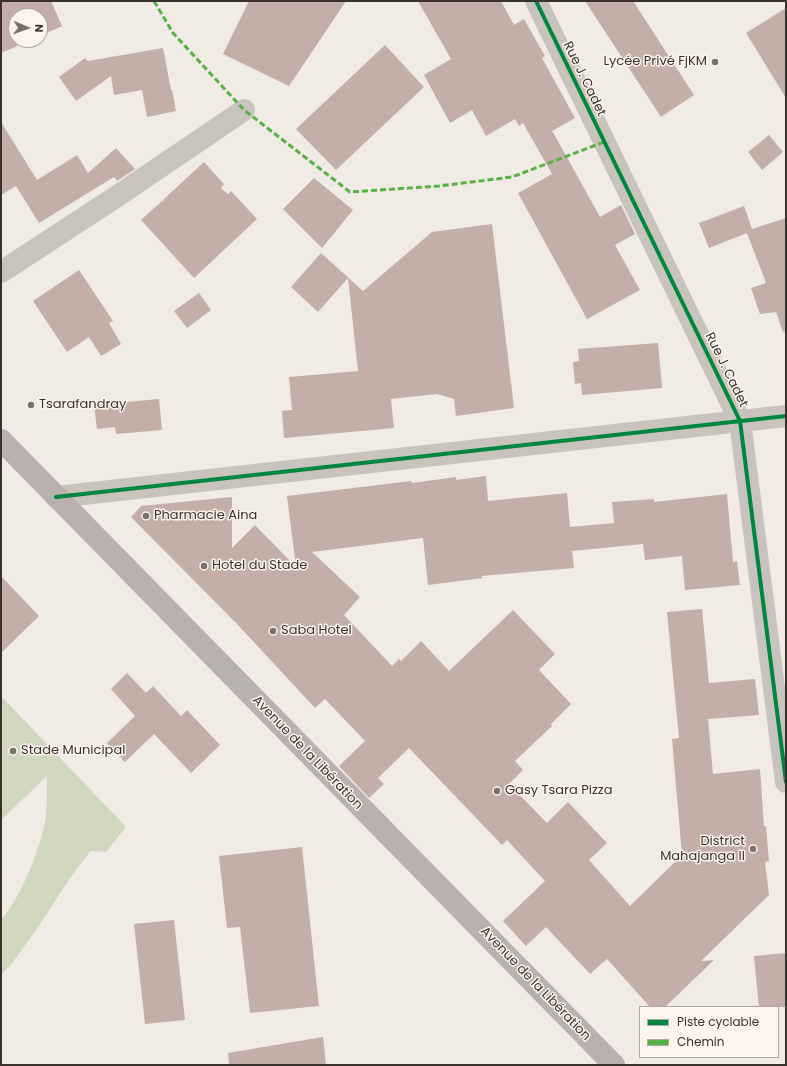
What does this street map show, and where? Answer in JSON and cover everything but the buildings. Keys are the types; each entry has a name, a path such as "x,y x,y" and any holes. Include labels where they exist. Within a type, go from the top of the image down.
{"main road":[{"name":"Avenue de la Libération","path":"1,440 614,1065"}],"street":[{"name":"Rue J. Cadet","path":"536,1 740,421 786,782"},
{"path":"1,272 116,197 244,110"},
{"path":"56,497 786,416"}],"green space":[{"path":"1,696 126,827 106,852 91,851 73,874 15,959 1,974 1,920 9,910 30,871 40,842 46,816 47,776 1,820"}],"marked path":[{"path":"154,1 173,33 244,110 350,192 439,186 512,177 604,142"}],"cycle path":[{"path":"536,1 740,421 786,782"},
{"path":"56,497 786,416"}],"place":[{"name":"Lycée Privé FjKM","path":"715,62"},
{"name":"Tsarafandray","path":"31,405"},
{"name":"Pharmacie Aina","path":"146,516"},
{"name":"Hotel du Stade","path":"204,566"},
{"name":"Saba Hotel","path":"273,631"},
{"name":"Stade Municipal","path":"13,751"},
{"name":"Gasy Tsara Pizza","path":"497,791"},
{"name":"District Mahajanga II","path":"753,849"}]}
